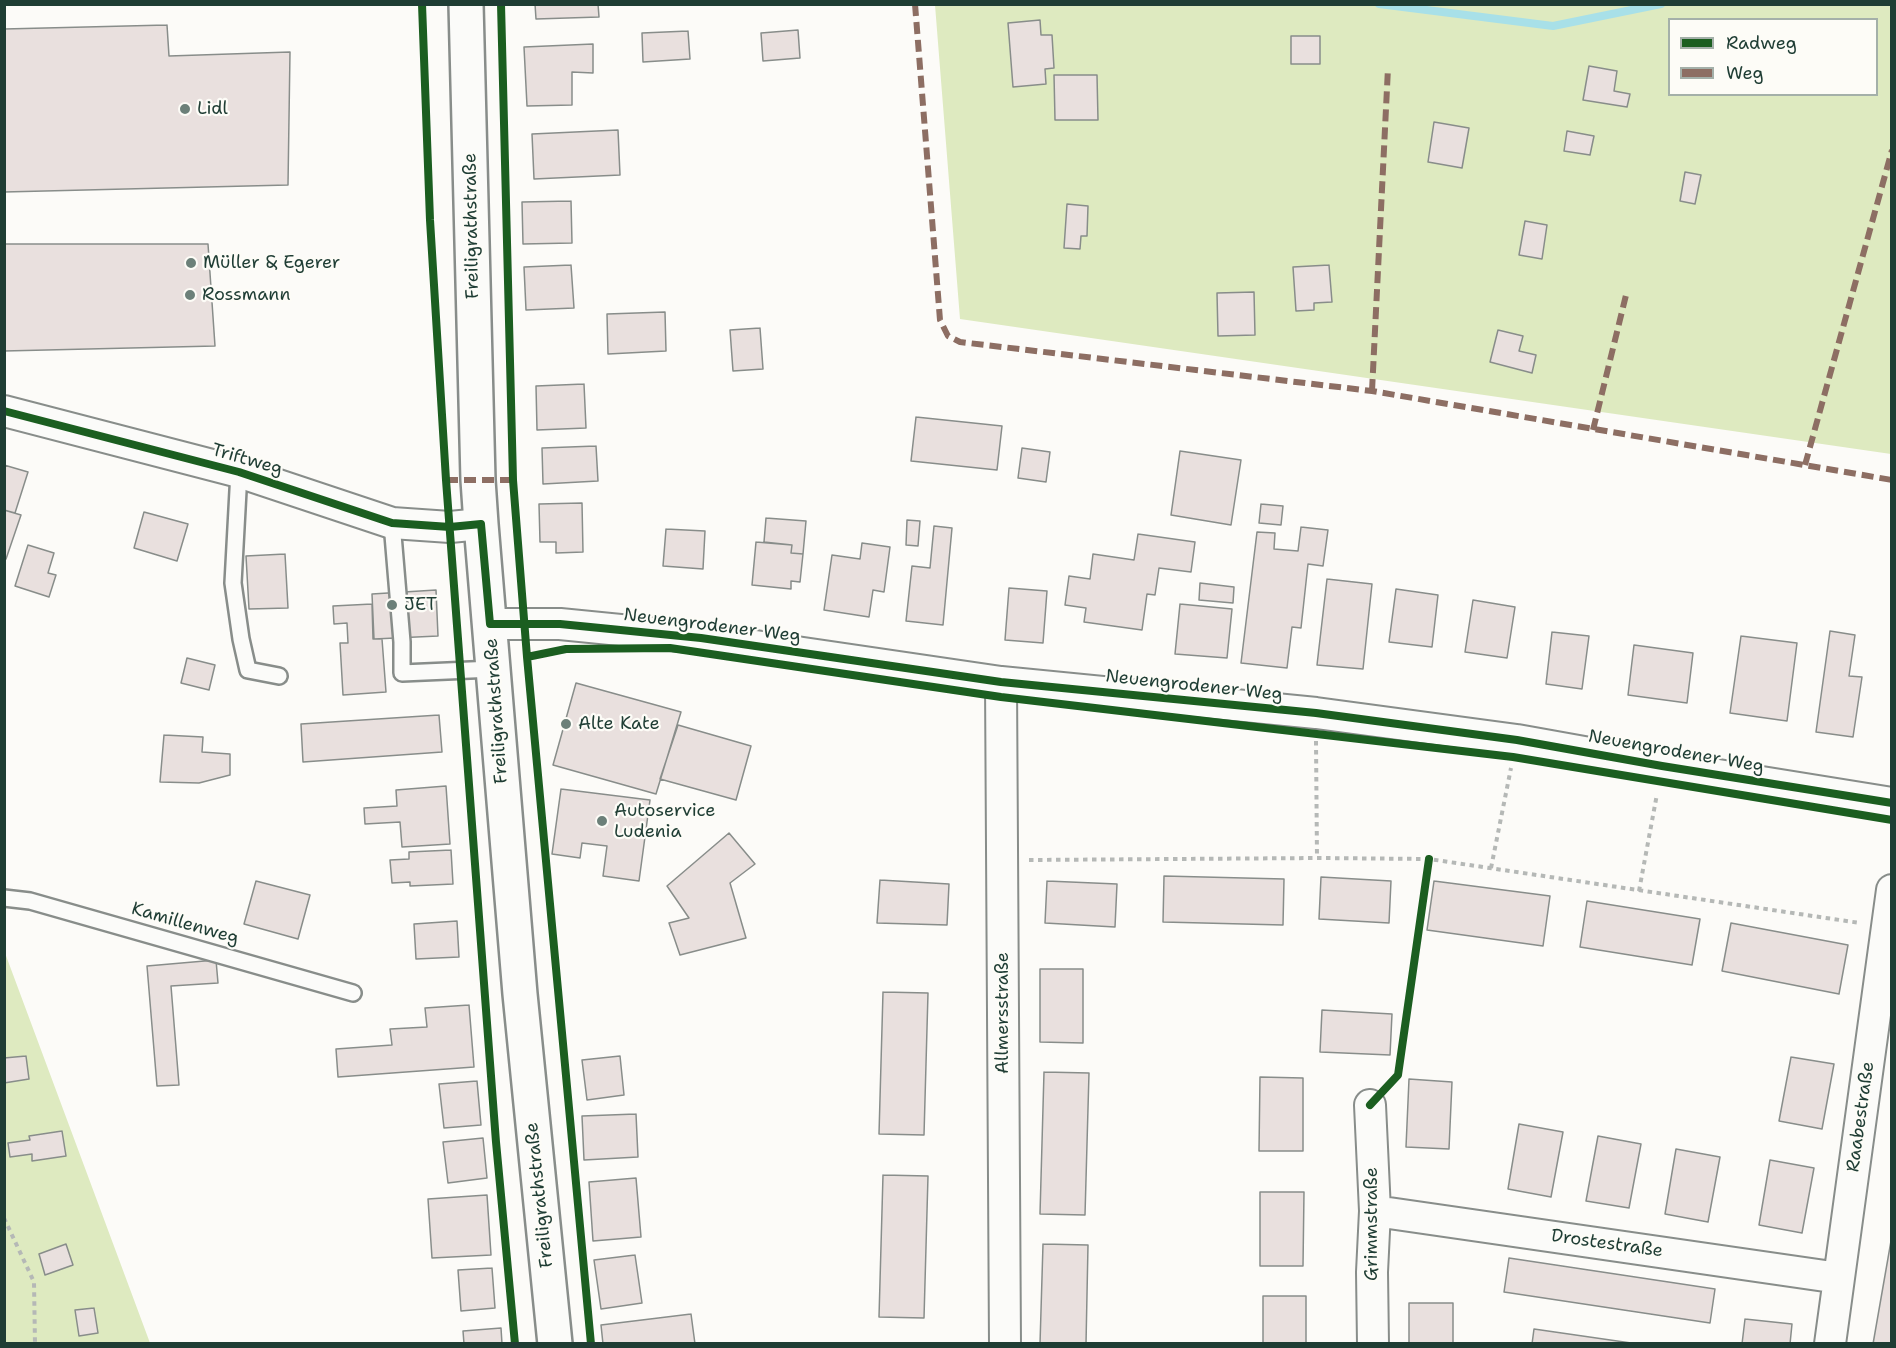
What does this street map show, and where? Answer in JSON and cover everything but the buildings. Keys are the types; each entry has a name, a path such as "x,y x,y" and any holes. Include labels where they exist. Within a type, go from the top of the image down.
{"main road":[{"name":"Freiligrathstraße","path":"466,4 478,480 521,1006 555,1344"}],"street":[{"name":"Triftweg","path":"4,411 239,472 392,523 450,527 481,524"},
{"name":"Neuengrodener Weg","path":"490,624 560,624 701,638 1001,682 1316,713 1516,740 1892,803"},
{"name":"Allmersstraße","path":"1001,682 1005,1344"},
{"name":"Raabestraße","path":"1830,1344 1892,890"},
{"name":"Grimmstraße","path":"1370,1105 1375,1211 1372,1272 1373,1344"},
{"name":"Drostestraße","path":"1375,1211 1839,1278"}],"lane":[{"path":"239,472 233,583 241,639 248,670 279,676"},
{"path":"392,523 402,642 402,673 493,669"},
{"name":"Kamillenweg","path":"4,898 30,901 353,993"}],"path":[{"path":"1316,713 1317,858"},
{"path":"1491,868 1516,740"},
{"path":"1639,891 1662,766"},
{"path":"1002,860 1429,859 1887,927"},
{"path":"1427,870 1429,859"},
{"path":"4,1218 34,1282 35,1344"}],"green space":[{"path":"935,5 1891,5 1891,454 960,319"},
{"path":"5,953 150,1343 5,1343"}],"waterway":[{"path":"1379,4 1553,26 1661,4"}],"marked path":[{"path":"915,4 940,320 948,336 960,342 1372,391 1892,480"},
{"path":"1372,391 1388,68"},
{"path":"1805,465 1892,150"},
{"path":"1593,430 1627,291"},
{"path":"446,480 513,480"}],"cycle path":[{"path":"422,4 430,220 446,480 496,1142 515,1344"},
{"path":"501,4 513,480 527,657 591,1344"},
{"path":"4,411 239,472 392,523 450,527 481,524 490,624 560,624 701,638 1001,682 1316,713 1517,740 1892,803"},
{"path":"527,657 566,649 670,648 1001,697 1513,757 1892,820"},
{"path":"1370,1105 1398,1075 1429,859"}],"place":[{"name":"Lidl","path":"185,109"},
{"name":"Müller & Egerer","path":"191,263"},
{"name":"Rossmann","path":"190,295"},
{"name":"JET","path":"392,605"},
{"name":"Alte Kate","path":"566,724"},
{"name":"Autoservice Ludenia","path":"602,821"}]}
